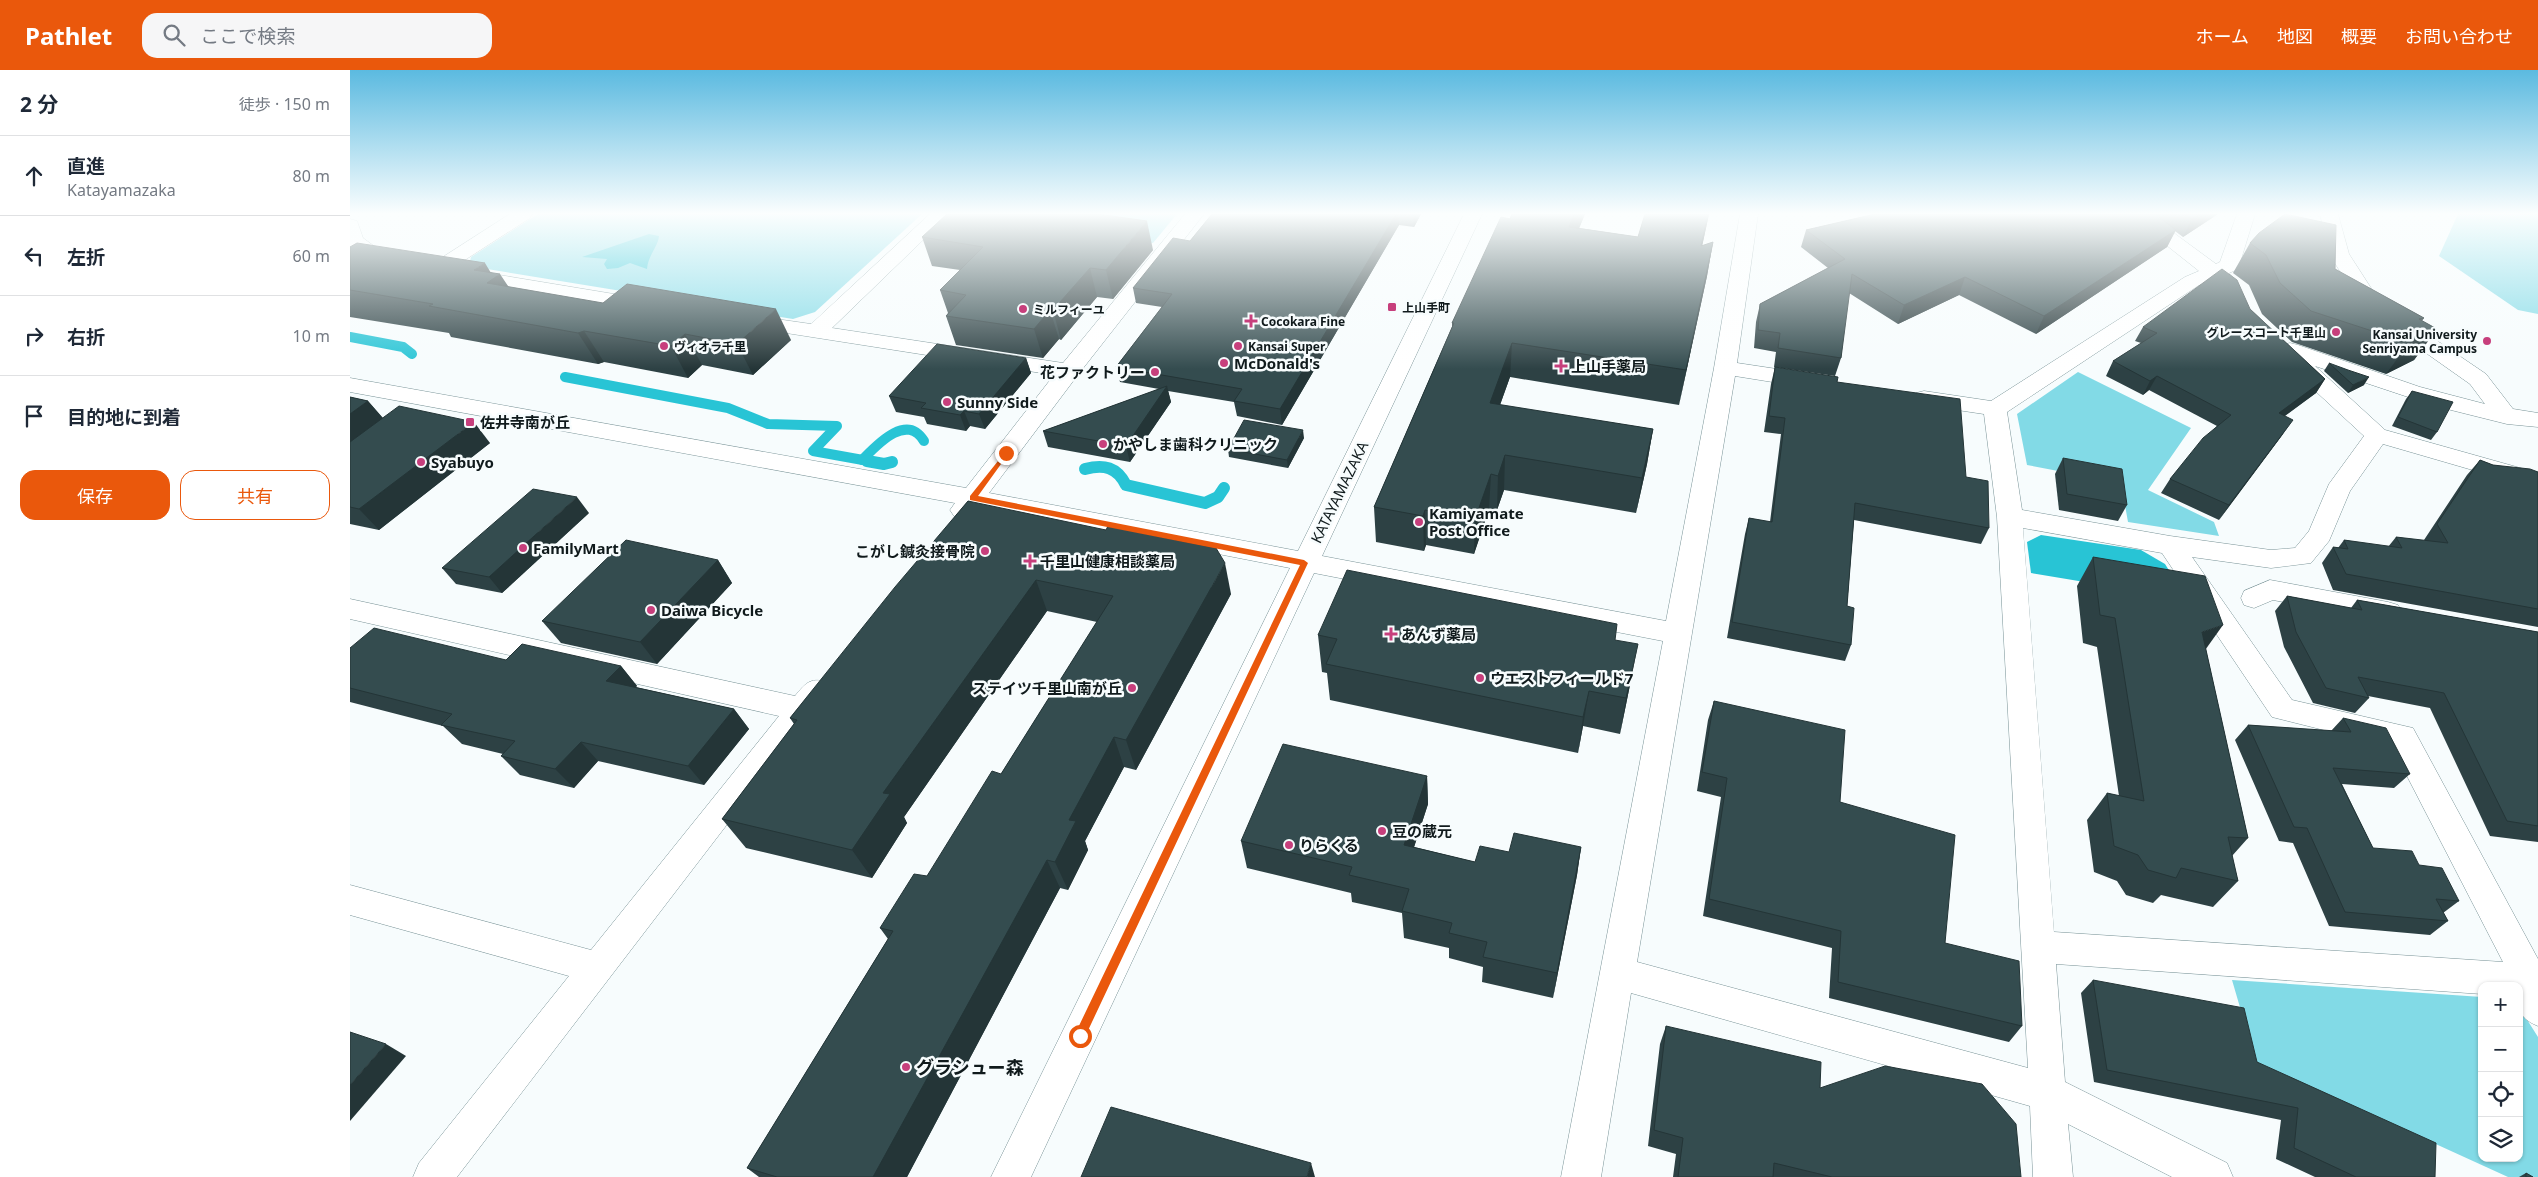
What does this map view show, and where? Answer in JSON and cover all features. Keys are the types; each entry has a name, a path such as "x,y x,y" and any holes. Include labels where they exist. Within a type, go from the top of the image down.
{"street":[{"path":"413,266 660,307"},
{"path":"436,270 443,266"},
{"path":"816,331 886,266"},
{"path":"950,526 1069,371 1154,266"},
{"name":"KATAYAMAZAKA","path":"1011,1177 1448,266"},
{"path":"1581,1177 1725,368 1741,266"},
{"path":"2205,266 2240,290"},
{"path":"1898,394 1995,409 2192,281 2229,266"},
{"path":"2346,266 2372,306 2478,379 2507,416"},
{"path":"728,318 1069,371"},
{"path":"2538,420 2507,416 2432,398 2278,344 2377,435 2538,481"},
{"path":"1725,368 1831,384"},
{"path":"350,384 432,401 973,498 1677,633"},
{"path":"410,418 432,401"},
{"path":"1995,409 2010,517 2053,1177"},
{"path":"2010,517 2170,545 2271,559 2302,556 2320,535 2338,490 2377,435"},
{"path":"2170,545 2282,710 2402,737 2536,990"},
{"path":"2254,598 2270,590 2414,616"},
{"path":"350,609 801,709"},
{"path":"433,1177 832,671"},
{"path":"350,900 598,968"},
{"path":"2038,947 2536,990"},
{"path":"1618,973 2046,1092 2213,1177"}],"shaded area":[{"path":"469,266 866,266 815,312 793,319"},
{"path":"605,266 624,266 618,268 607,269"},
{"path":"638,266 648,266 647,269"},
{"path":"2453,266 2538,266 2538,314 2518,310"},
{"path":"2078,372 2191,428 2148,490 2214,522 2219,536 2128,522 2121,483 2027,465 2017,414"},
{"path":"2041,535 2141,550 2165,564 2187,599 2031,573 2027,542"},
{"path":"2232,980 2478,997 2478,1162 2523,1162 2523,1013 2538,1037 2538,1177 2508,1177 2256,1062"}],"building":[{"path":"350,266 481,266 474,270 500,274 487,283 603,303 627,284 776,309 737,344 685,334 671,346 584,331 578,333 429,306 433,304 350,290"},
{"path":"964,266 1110,266 1106,270 1090,268 1034,329 946,316 966,295 940,290"},
{"name":"Kansai Super","path":"1151,266 1365,266 1280,409 1234,401 1242,389 1116,367 1172,294 1133,288"},
{"path":"1479,266 1708,266 1686,370 1512,343 1490,403 1653,429 1642,478 1505,455 1498,476 1491,474 1475,519 1425,510 1423,516 1374,507 1454,323 1452,323"},
{"path":"1832,266 2121,266 2044,316 1965,277 1904,305 1852,274 1841,358 1778,348 1780,333 1758,330 1760,304"},
{"path":"2271,266 2335,266 2335,269 2424,318 2419,319 2437,329 2409,343 2311,311 2280,283"},
{"path":"2222,269 2237,280 2250,309 2325,379 2279,413 2293,420 2229,505 2170,479 2203,438 2231,415 2157,376 2150,381 2113,361 2157,333 2143,327"},
{"path":"937,344 1026,358 979,414 964,411 960,415 921,408 926,403 889,396"},
{"path":"2329,363 2348,370 2369,377 2353,385"},
{"path":"1775,367 1838,377 1837,382 1960,399 1966,477 1988,481 1989,528 1855,503 1847,606 1854,608 1851,645 1732,622 1749,518 1772,522 1785,418 1769,416"},
{"path":"1167,386 1126,446 1043,431"},
{"path":"2412,391 2453,402 2437,432 2398,417"},
{"path":"350,397 368,401 350,414"},
{"path":"399,406 474,422 359,509 350,507 350,442"},
{"path":"1244,420 1303,430 1287,460 1228,449"},
{"path":"2063,458 2122,469 2127,505 2067,494"},
{"path":"2480,460 2493,465 2530,469 2538,472 2538,609 2346,574 2333,547 2348,549 2344,540 2402,548 2396,537 2448,543 2437,524"},
{"path":"533,489 577,497 489,577 442,568"},
{"path":"968,501 1106,530 1108,526 1216,548 1225,563 1126,740 1114,737 1069,820 1076,821 1055,862 1047,860 873,1177 777,1177 747,1168 893,931 880,928 914,874 927,876 992,771 1001,774 1113,596 1036,580 883,793 890,794 852,850 722,819 797,720 790,718 895,587"},
{"path":"626,540 718,560 640,642 542,621"},
{"path":"2093,557 2205,576 2223,625 2202,632 2248,838 2228,837 2238,881 2181,868 2176,878 2148,870 2138,855 2114,846 2107,793 2144,801 2115,618 2100,615"},
{"path":"1347,570 1617,624 1615,640 1638,644 1626,698 1589,691 1583,717 1326,664 1337,639 1318,635"},
{"path":"2287,596 2362,610 2357,600 2538,632 2538,826 2507,821 2444,693 2358,677 2369,698 2326,688 2296,632"},
{"path":"374,628 506,660 522,644 621,666 606,681 734,709 688,766 581,742 555,769 501,756 515,741 441,725 452,714 350,688 350,648"},
{"path":"1714,701 1845,730 1840,802 1955,835 1945,943 2019,961 2022,1026 1838,982 1841,931 1709,899 1727,778 1702,772"},
{"path":"2343,718 2386,728 2410,774 2333,768 2373,848 2412,851 2419,865 2442,868 2459,901 2436,899 2448,921 2345,912 2307,828 2294,827 2248,725 2351,732"},
{"path":"1283,744 1427,776 1404,845 1475,862 1480,846 1509,852 1514,833 1581,847 1557,973 1483,957 1487,942 1449,933 1452,923 1402,911 1409,889 1349,875 1352,867 1241,841"},
{"path":"2093,980 2244,1008 2257,1062 2436,1143 2435,1177 2356,1177 2294,1148 2298,1108 2107,1070"},
{"path":"1666,1026 1821,1062 1820,1088 1885,1066 1982,1084 2016,1124 2021,1177 1832,1177 1774,1163 1773,1177 1678,1177 1683,1138 1654,1130"},
{"path":"350,1032 386,1044 350,1085"},
{"path":"1111,1107 1311,1163 1307,1177 1081,1177"}],"waterway":[{"path":"350,337 403,347 412,354"},
{"path":"565,377 728,408 768,424 837,426 813,451 862,460"},
{"path":"862,460 883,440 900,431 909,430 917,433 924,441"},
{"path":"862,460 874,462"},
{"path":"867,461 884,464 892,462"},
{"path":"1085,469 1109,468 1118,474 1126,485 1205,503 1218,497 1224,488"}],"place":[{"name":"上山手町","path":"1392,307"},
{"name":"ミルフィーユ","path":"1023,309"},
{"name":"Cocokara Fine","path":"1251,321"},
{"name":"グレースコート千里山","path":"2336,332"},
{"name":"Kansai University Senriyama Campus","path":"2487,341"},
{"name":"ヴィオラ千里","path":"664,346"},
{"name":"Kansai Super","path":"1238,346"},
{"name":"McDonald's","path":"1224,363"},
{"name":"上山手薬局","path":"1561,366"},
{"name":"花ファクトリー","path":"1155,372"},
{"name":"Sunny Side","path":"947,402"},
{"name":"佐井寺南が丘","path":"470,422"},
{"name":"かやしま歯科クリニック","path":"1103,444"},
{"name":"Syabuyo","path":"421,462"},
{"name":"Kamiyamate Post Office","path":"1419,522"},
{"name":"FamilyMart","path":"523,548"},
{"name":"こがし鍼灸接骨院","path":"985,551"},
{"name":"千里山健康相談薬局","path":"1030,561"},
{"name":"Daiwa Bicycle","path":"651,610"},
{"name":"あんず薬局","path":"1391,634"},
{"name":"ウエストフィールド7","path":"1480,678"},
{"name":"ステイツ千里山南が丘","path":"1132,688"},
{"name":"豆の蔵元","path":"1382,831"},
{"name":"りらくる","path":"1289,845"},
{"name":"グラシュー森","path":"906,1067"}],"route":[{"path":"1006,453 973,498 1254,551 1304,563 1132,922 1080,1036"}]}
